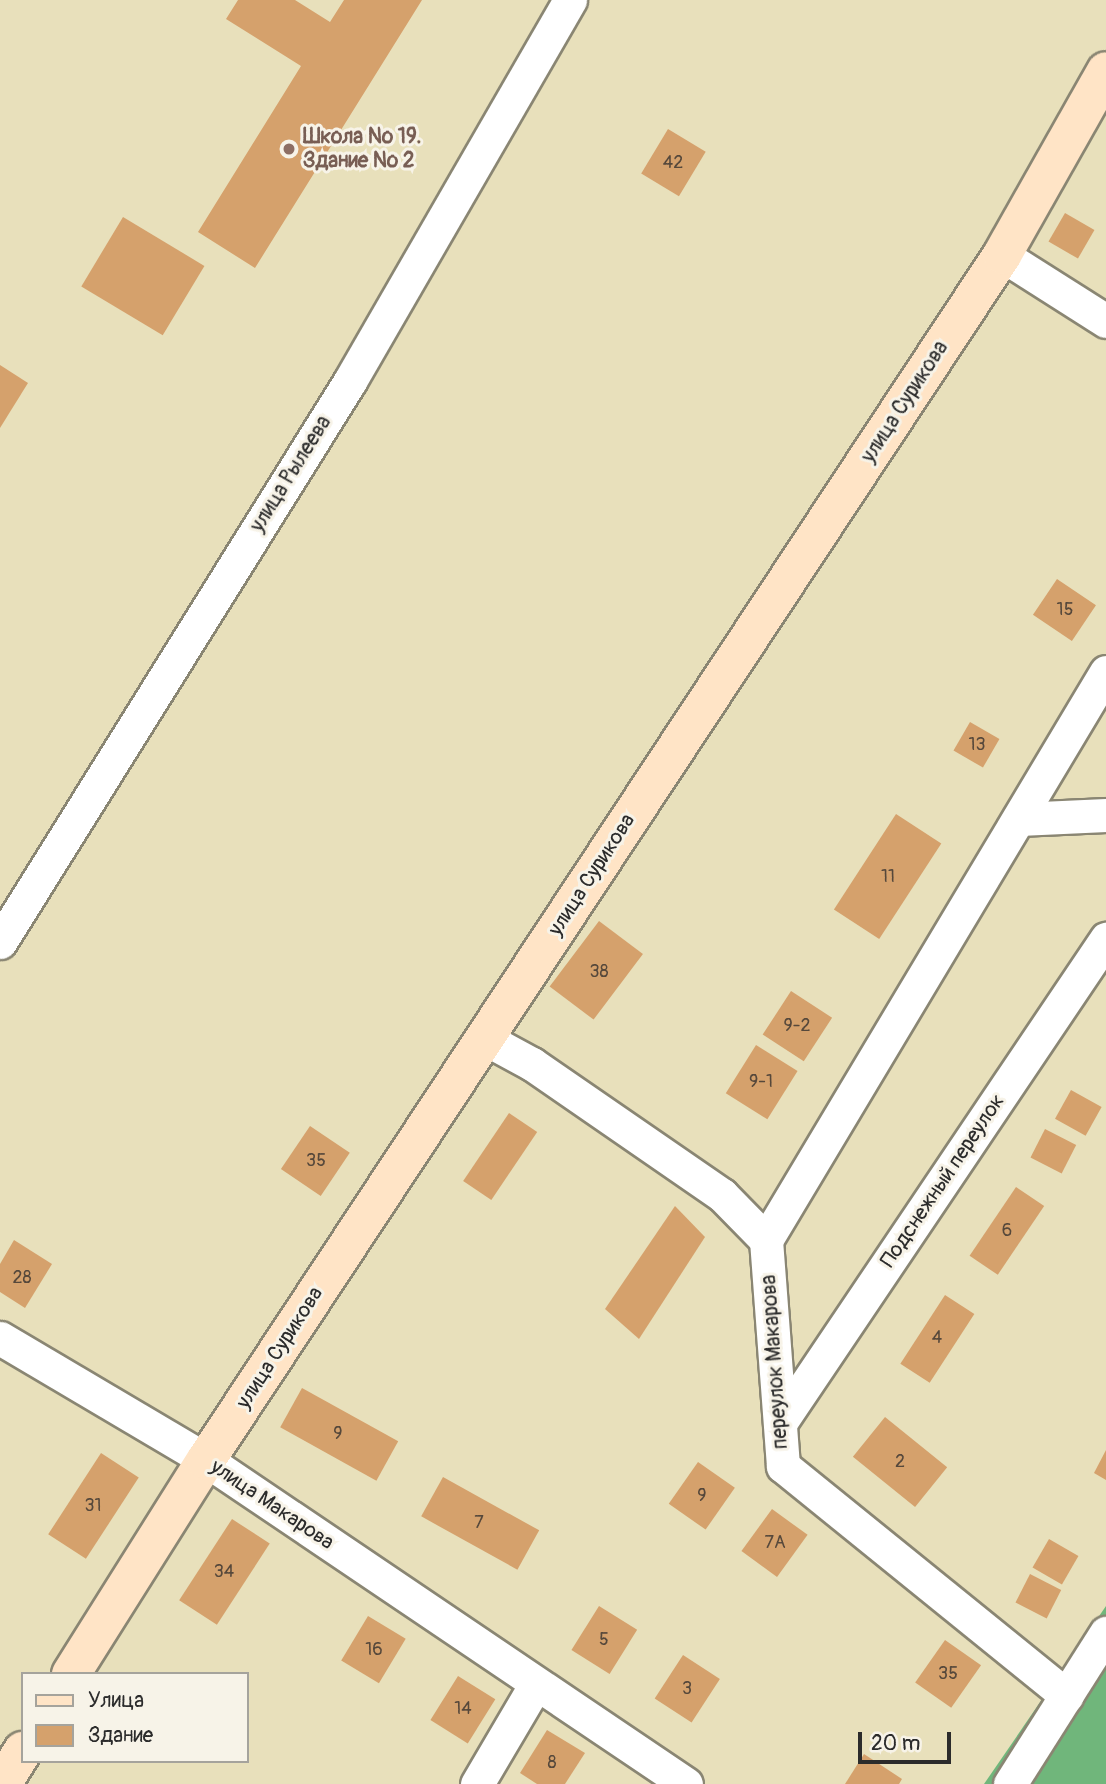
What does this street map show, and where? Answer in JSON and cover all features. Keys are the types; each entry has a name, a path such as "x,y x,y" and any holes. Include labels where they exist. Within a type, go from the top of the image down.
{"main road":[{"name":"улица Сурикова","path":"72,1672 205,1460 1002,254 1106,71"},
{"path":"2,1784 21,1754"}],"street":[{"name":"улица Рылеева","path":"0,942 350,381 570,0"},
{"path":"1002,254 1106,321"},
{"path":"484,1038 532,1064 722,1195 766,1240 1106,672"},
{"path":"1019,819 1106,816"},
{"name":"Подснежный переулок","path":"780,1423 1106,939"},
{"name":"переулок Макарова","path":"766,1240 783,1466 1067,1696"},
{"name":"улица Макарова","path":"0,1338 205,1460 686,1784"},
{"path":"1010,1784 1106,1633"},
{"path":"477,1784 536,1684"}],"green space":[{"path":"1106,1606 1106,1784 984,1784"}],"building":[{"name":"Школа № 19. Здание № 2","path":"238,0 295,0 330,22 344,0 422,0 255,268 198,232 301,66 226,19"},
{"path":"668,129 706,152 679,196 641,174"},
{"path":"1065,213 1094,230 1078,259 1048,242"},
{"path":"123,217 204,266 163,335 81,286"},
{"path":"0,365 28,383 0,428"},
{"path":"1057,579 1096,605 1072,641 1033,615"},
{"path":"970,722 999,739 983,768 954,751"},
{"path":"896,814 941,843 879,939 834,910"},
{"path":"599,921 643,954 594,1020 550,986"},
{"path":"791,991 832,1018 804,1061 763,1035"},
{"path":"756,1045 798,1071 767,1119 726,1093"},
{"path":"1071,1090 1102,1107 1086,1136 1055,1119"},
{"path":"509,1113 537,1132 491,1200 463,1181"},
{"path":"310,1126 350,1153 321,1196 281,1169"},
{"path":"1045,1129 1076,1145 1062,1173 1030,1158"},
{"path":"1016,1187 1044,1206 998,1275 970,1256"},
{"path":"675,1206 705,1237 639,1339 605,1309"},
{"path":"14,1240 52,1264 25,1308 0,1292 0,1264"},
{"path":"945,1295 974,1314 930,1383 900,1364"},
{"path":"302,1388 398,1441 376,1481 280,1427"},
{"path":"885,1417 947,1467 915,1507 853,1457"},
{"path":"1106,1450 1106,1480 1094,1473"},
{"path":"101,1453 139,1478 86,1559 48,1534"},
{"path":"698,1462 735,1488 706,1530 669,1504"},
{"path":"443,1477 539,1530 517,1570 421,1516"},
{"path":"772,1509 808,1535 777,1577 741,1551"},
{"path":"232,1519 270,1544 217,1625 179,1600"},
{"path":"1049,1539 1078,1556 1062,1585 1032,1568"},
{"path":"1030,1574 1061,1590 1047,1618 1015,1603"},
{"path":"599,1606 637,1630 610,1674 571,1650"},
{"path":"368,1616 406,1639 379,1683 341,1661"},
{"path":"945,1640 981,1665 951,1708 915,1683"},
{"path":"683,1655 720,1679 692,1723 655,1699"},
{"path":"458,1676 495,1699 468,1743 430,1720"},
{"path":"547,1730 585,1753 565,1784 537,1784 520,1773"},
{"path":"864,1754 902,1779 899,1784 845,1784"}],"place":[{"name":"Школа № 19. Здание № 2","path":"289,149"}]}
